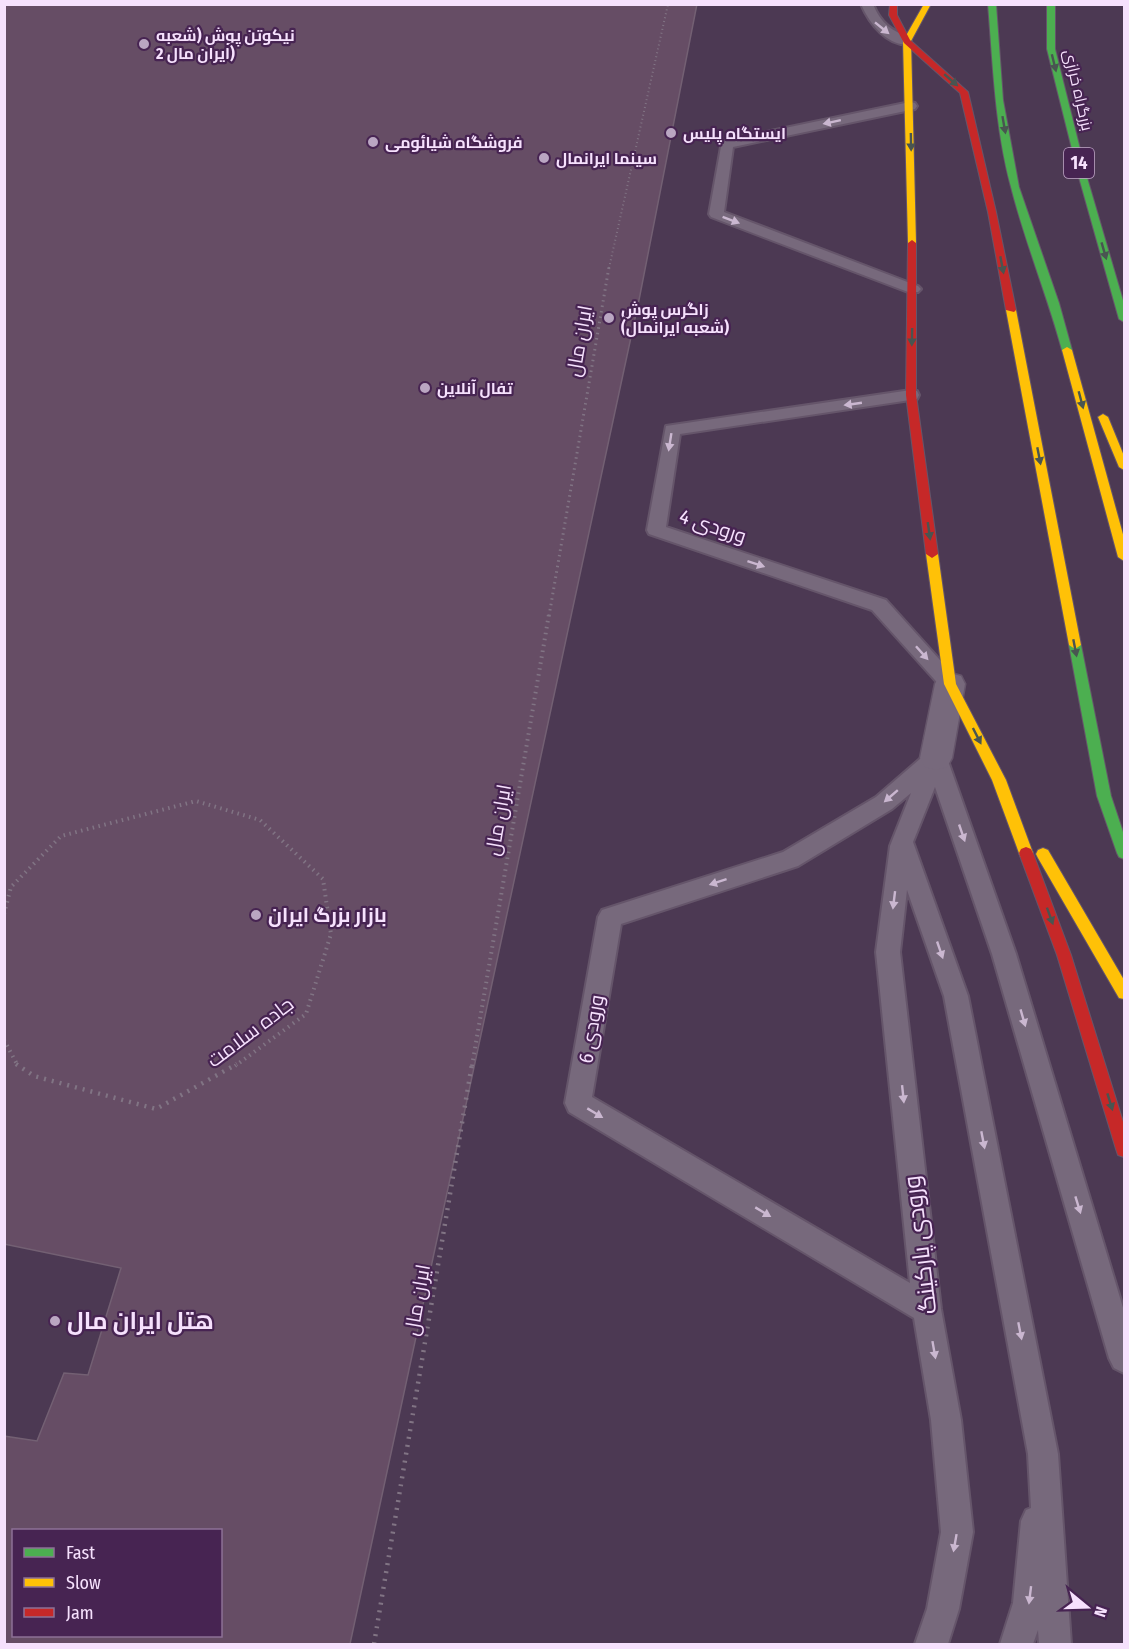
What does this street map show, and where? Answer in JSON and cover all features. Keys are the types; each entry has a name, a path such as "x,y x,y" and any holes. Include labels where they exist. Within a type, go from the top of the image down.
{"highway":[{"path":"894,4 893,15 907,42 964,92 992,212 1104,796 1125,853"},
{"path":"928,4 907,42 913,289 911,395 950,684 999,780 1125,993"},
{"path":"992,4 999,100 1015,187 1054,303 1125,557"},
{"name":"بزرگراه خرازی","path":"1051,4 1051,50 1084,181 1125,319"},
{"path":"1054,303 1125,467"},
{"path":"999,780 1064,955 1125,1149"}],"street":[{"path":"936,758 950,684"}],"lane":[{"path":"867,4 876,25 884,32 907,42"},
{"path":"910,106 727,144 716,214 913,289"},
{"name":"ورودی 4","path":"911,395 672,430 656,530 879,605 950,684"},
{"path":"936,758 1004,954 1125,1358"},
{"name":"ورودی پارکینگ","path":"932,1644 943,1609 957,1533 946,1420 927,1309 888,952 902,842 936,758"},
{"name":"ورودی 6","path":"927,1309 578,1103 610,916 790,859 884,803 936,758"},
{"path":"902,842 956,996 1043,1454 1055,1644"},
{"path":"1017,1644 1029,1603 1043,1454"}],"path":[{"name":"ایران مال","path":"374,1644 604,289 668,4"},
{"name":"جاده سلامت","path":"4,914 11,887 61,836 196,801 260,820 322,879 331,934 306,1014 228,1071 156,1109 34,1076 15,1064 4,1040"}],"building":[{"name":"بازار بزرگ ایران","path":"4,4 697,4 639,300 350,1644 4,1644"},
{"name":"هتل ایران مال","path":"4,1244 121,1268 88,1375 64,1373 37,1441 4,1436"}],"traffic: fast":[{"path":"992,4 999,100 1015,187 1054,303 1067,350"},
{"path":"1051,4 1051,49 1084,181 1124,319"},
{"path":"1075,645 1104,796 1124,853"}],"traffic: slow":[{"path":"912,243 907,41 928,4"},
{"path":"1011,310 1075,645"},
{"path":"1067,350 1124,557"},
{"path":"1103,417 1124,467"},
{"path":"932,554 950,684 999,780 1026,853"},
{"path":"1043,854 1124,993"}],"traffic: jam":[{"path":"894,4 893,15 907,41 964,92 992,212 1011,310"},
{"path":"912,243 911,395 932,554"},
{"path":"1026,853 1064,955 1124,1149"}],"place":[{"name":"نیکوتن پوش (شعبه 2 ایران مال)","path":"144,44"},
{"name":"ایستگاه پلیس","path":"671,133"},
{"name":"فروشگاه شیائومی","path":"373,142"},
{"name":"سینما ایرانمال","path":"544,158"},
{"name":"زاگرس پوش (شعبه ایرانمال)","path":"609,318"},
{"name":"تفال آنلاین","path":"425,388"},
{"name":"بازار بزرگ ایران","path":"256,915"},
{"name":"هتل ایران مال","path":"55,1321"}]}
